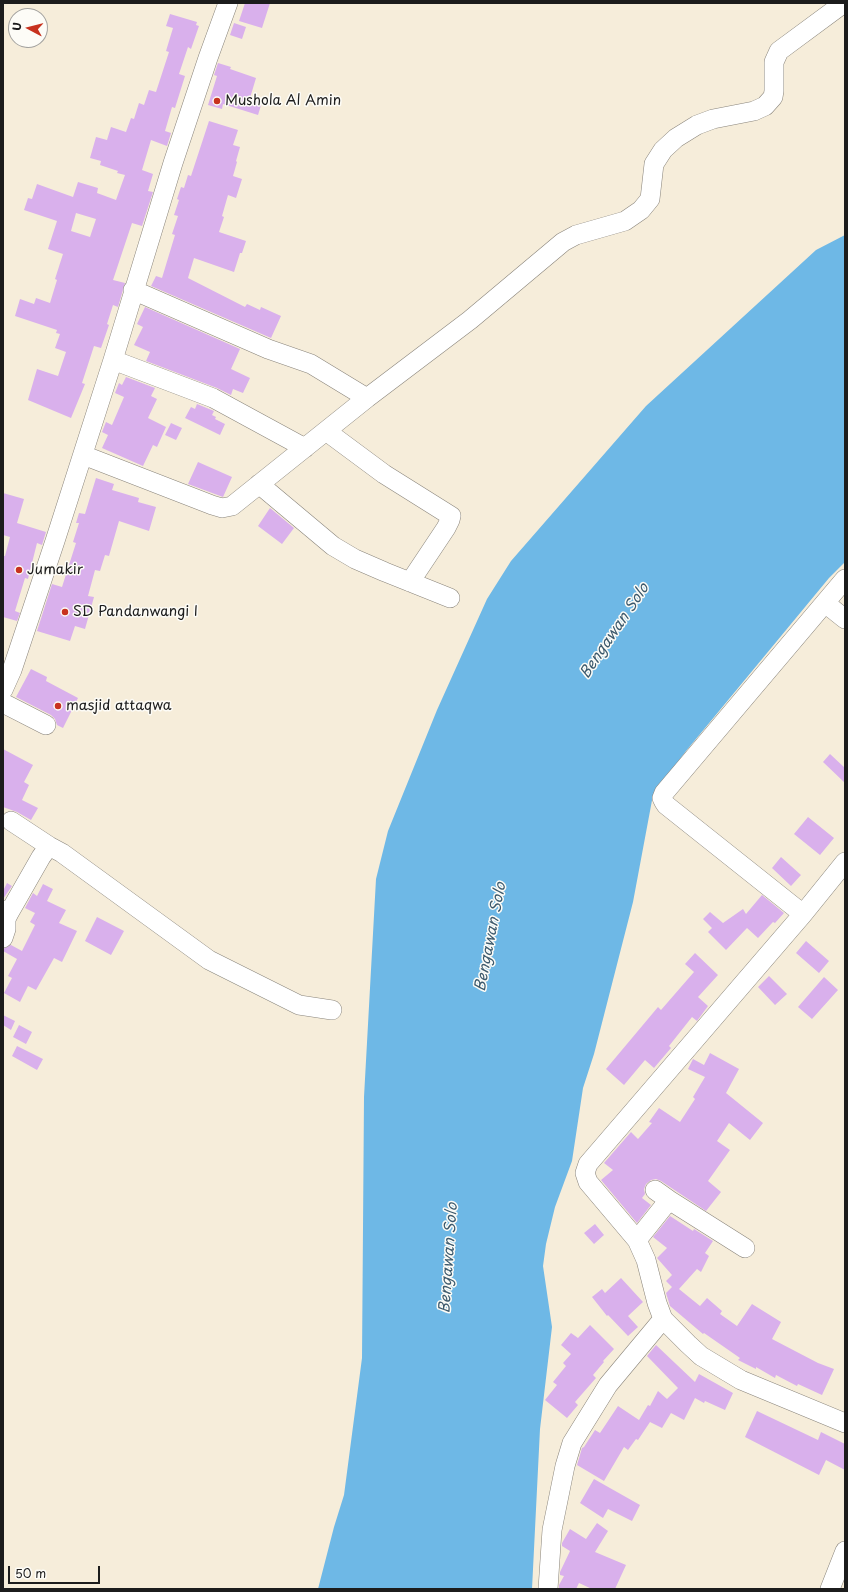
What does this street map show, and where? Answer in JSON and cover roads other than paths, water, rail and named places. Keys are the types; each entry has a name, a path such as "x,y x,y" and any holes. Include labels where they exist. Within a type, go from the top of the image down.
{"street":[{"path":"3,690 12,670 83,454 173,163 228,3"},
{"path":"83,454 222,508 232,506 367,398 470,320 563,242 576,235 625,221 641,210 650,198 654,164 663,150 676,138 697,124 713,119 754,111 766,106 773,97 774,62 779,51 844,3"},
{"path":"133,290 268,349 311,364 367,398"},
{"path":"113,360 213,398 305,448"},
{"path":"326,431 384,474 451,516 446,528 410,582"},
{"path":"259,484 333,546 355,559 450,598"},
{"path":"803,914 666,805 662,798 664,793 845,579"},
{"path":"825,603 845,620"},
{"path":"3,703 46,725"},
{"path":"11,821 62,853 209,960 299,1006 332,1010"},
{"path":"3,938 6,929 6,911 49,846"},
{"path":"845,862 803,914 588,1164 585,1173 588,1182 637,1240 646,1260 657,1303 663,1319 701,1356 741,1380 845,1423"},
{"path":"637,1240 662,1195 745,1248"},
{"path":"548,1589 552,1530 565,1466 572,1443 608,1385 663,1319"},
{"path":"830,1589 845,1551"}],"water":[{"name":"Bengawan Solo","path":"845,235 845,562 829,578 686,751 653,795 633,902 594,1054 583,1088 572,1161 555,1207 546,1244 543,1266 552,1327 540,1429 532,1589 318,1589 344,1495 362,1358 364,1097 376,879 388,831 437,710 487,599 511,561 646,406 816,250"}],"place":[{"name":"Mushola Al Amin","path":"217,101"},
{"name":"Jumakir","path":"19,570"},
{"name":"SD Pandanwangi I","path":"65,612"},
{"name":"masjid attaqwa","path":"58,706"}]}
